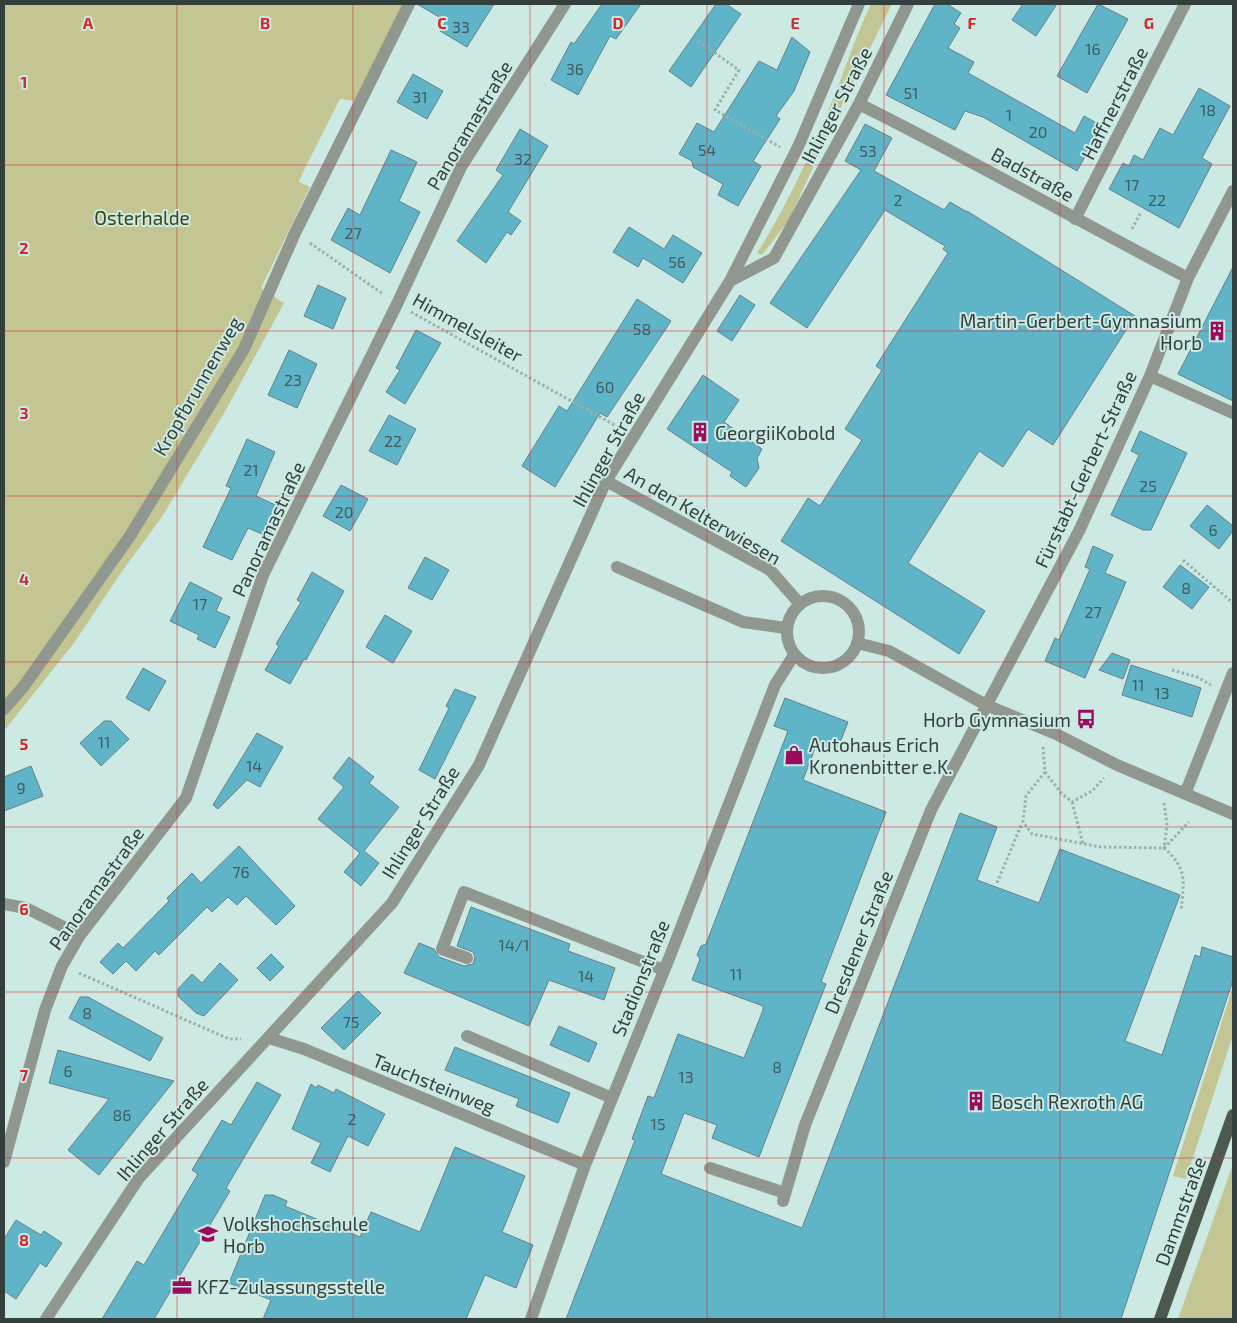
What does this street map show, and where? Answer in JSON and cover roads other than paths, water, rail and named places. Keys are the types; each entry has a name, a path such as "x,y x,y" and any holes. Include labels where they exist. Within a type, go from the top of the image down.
{"main road":[{"name":"Dammstraße","path":"1160,1319 1233,1114"}],"street":[{"name":"Kropfbrunnenweg","path":"4,709 24,686 135,528 244,349 295,233 409,4"},
{"name":"Panoramastraße","path":"4,1162 45,1010 62,966 80,936 186,798 263,575 397,304 461,167 565,4"},
{"name":"Ihlinger Straße","path":"46,1319 139,1178 392,903 479,765 606,482 730,281 793,155 859,4"},
{"name":"Ihlinger Straße","path":"730,281 774,258 859,104 908,4"},
{"name":"Haffnerstraße","path":"1075,219 1186,4"},
{"name":"Badstraße","path":"859,104 961,155 1075,219 1188,278"},
{"name":"Fürstabt-Gerbert-Straße","path":"986,704 1079,531 1150,376 1188,278 1233,191"},
{"path":"1150,376 1233,413"},
{"name":"An den Kelterwiesen","path":"606,482 770,570 800,604"},
{"path":"617,568 743,622 786,628"},
{"path":"822,595 834,597 844,602 853,610 860,632 858,643 845,661 824,668 813,667 803,662 794,654 789,645 786,628 792,612 800,604 810,598 822,595"},
{"path":"858,643 889,651 986,704 1117,765 1233,814"},
{"name":"Stadionstraße","path":"531,1319 585,1165 664,970 775,685 794,654"},
{"path":"1185,794 1233,673"},
{"name":"Dresdener Straße","path":"710,1168 784,1197 805,1125 931,810 986,704"},
{"path":"467,958 442,949 464,892 664,970"},
{"path":"4,904 26,908 80,936"},
{"path":"467,1036 612,1098"},
{"name":"Tauchsteinweg","path":"268,1039 313,1053 585,1165"}],"place":[{"name":"Martin-Gerbert-Gymnasium Horb","path":"1217,331"},
{"name":"GeorgiiKobold","path":"700,432"},
{"name":"Horb Gymnasium","path":"1086,719"},
{"name":"Autohaus Erich Kronenbitter e.K.","path":"794,755"},
{"name":"Bosch Rexroth AG","path":"976,1101"},
{"name":"Volkshochschule Horb","path":"208,1234"},
{"name":"KFZ-Zulassungsstelle","path":"182,1286"}],"park label":[{"name":"Osterhalde","path":"142,217"}]}
